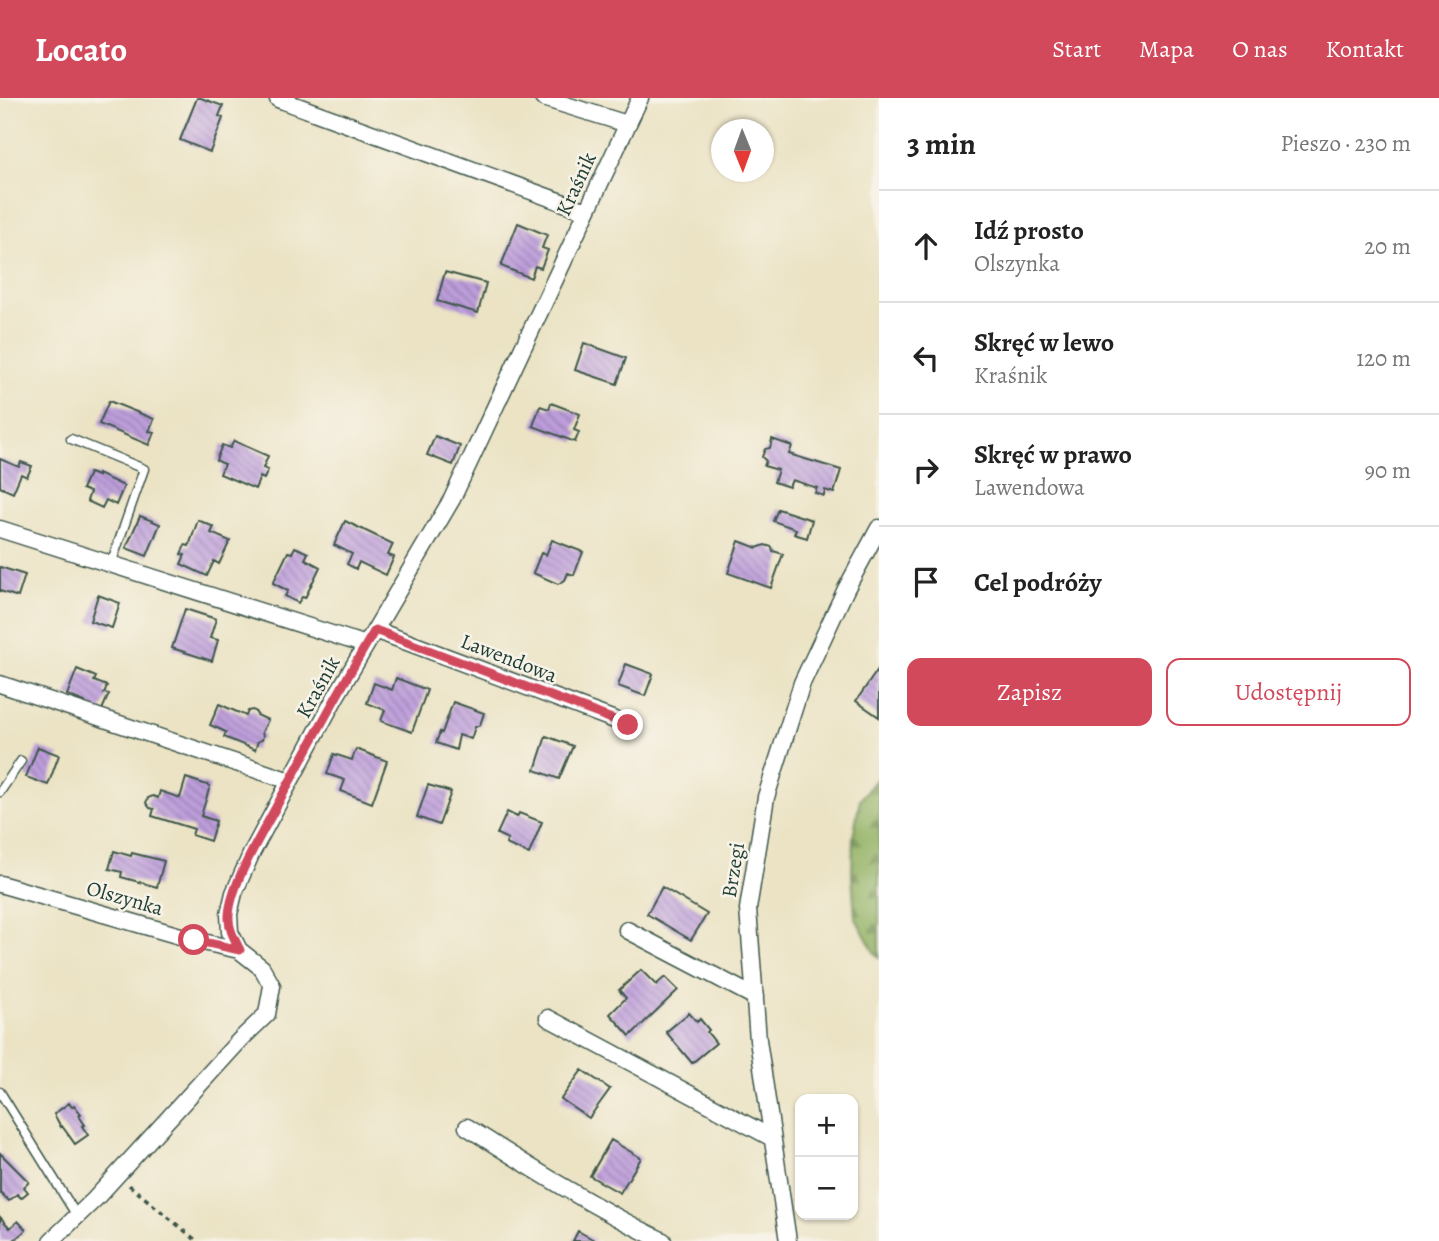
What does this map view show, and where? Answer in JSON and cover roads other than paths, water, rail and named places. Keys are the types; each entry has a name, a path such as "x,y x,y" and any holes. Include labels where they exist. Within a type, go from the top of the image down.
{"street":[{"path":"543,98 627,124"},
{"name":"Kraśnik","path":"51,1241 117,1175 267,1014 272,986 262,968 240,950 230,932 229,914 234,893 251,852 335,698 452,499 640,98"},
{"path":"278,99 586,211"},
{"name":"Brzegi","path":"788,1241 758,1040 748,909 766,797 802,683 846,589 879,527"},
{"path":"0,529 366,645"},
{"name":"Lawendowa","path":"375,630 628,725"},
{"path":"0,684 290,781"},
{"name":"Olszynka","path":"0,884 194,940 240,950"},
{"path":"627,930 755,998"},
{"path":"548,1018 772,1138"},
{"path":"467,1127 550,1180 663,1241"}],"lane":[{"path":"71,439 144,469 111,564"},
{"path":"0,792 21,761"},
{"path":"0,1092 77,1216"}]}
